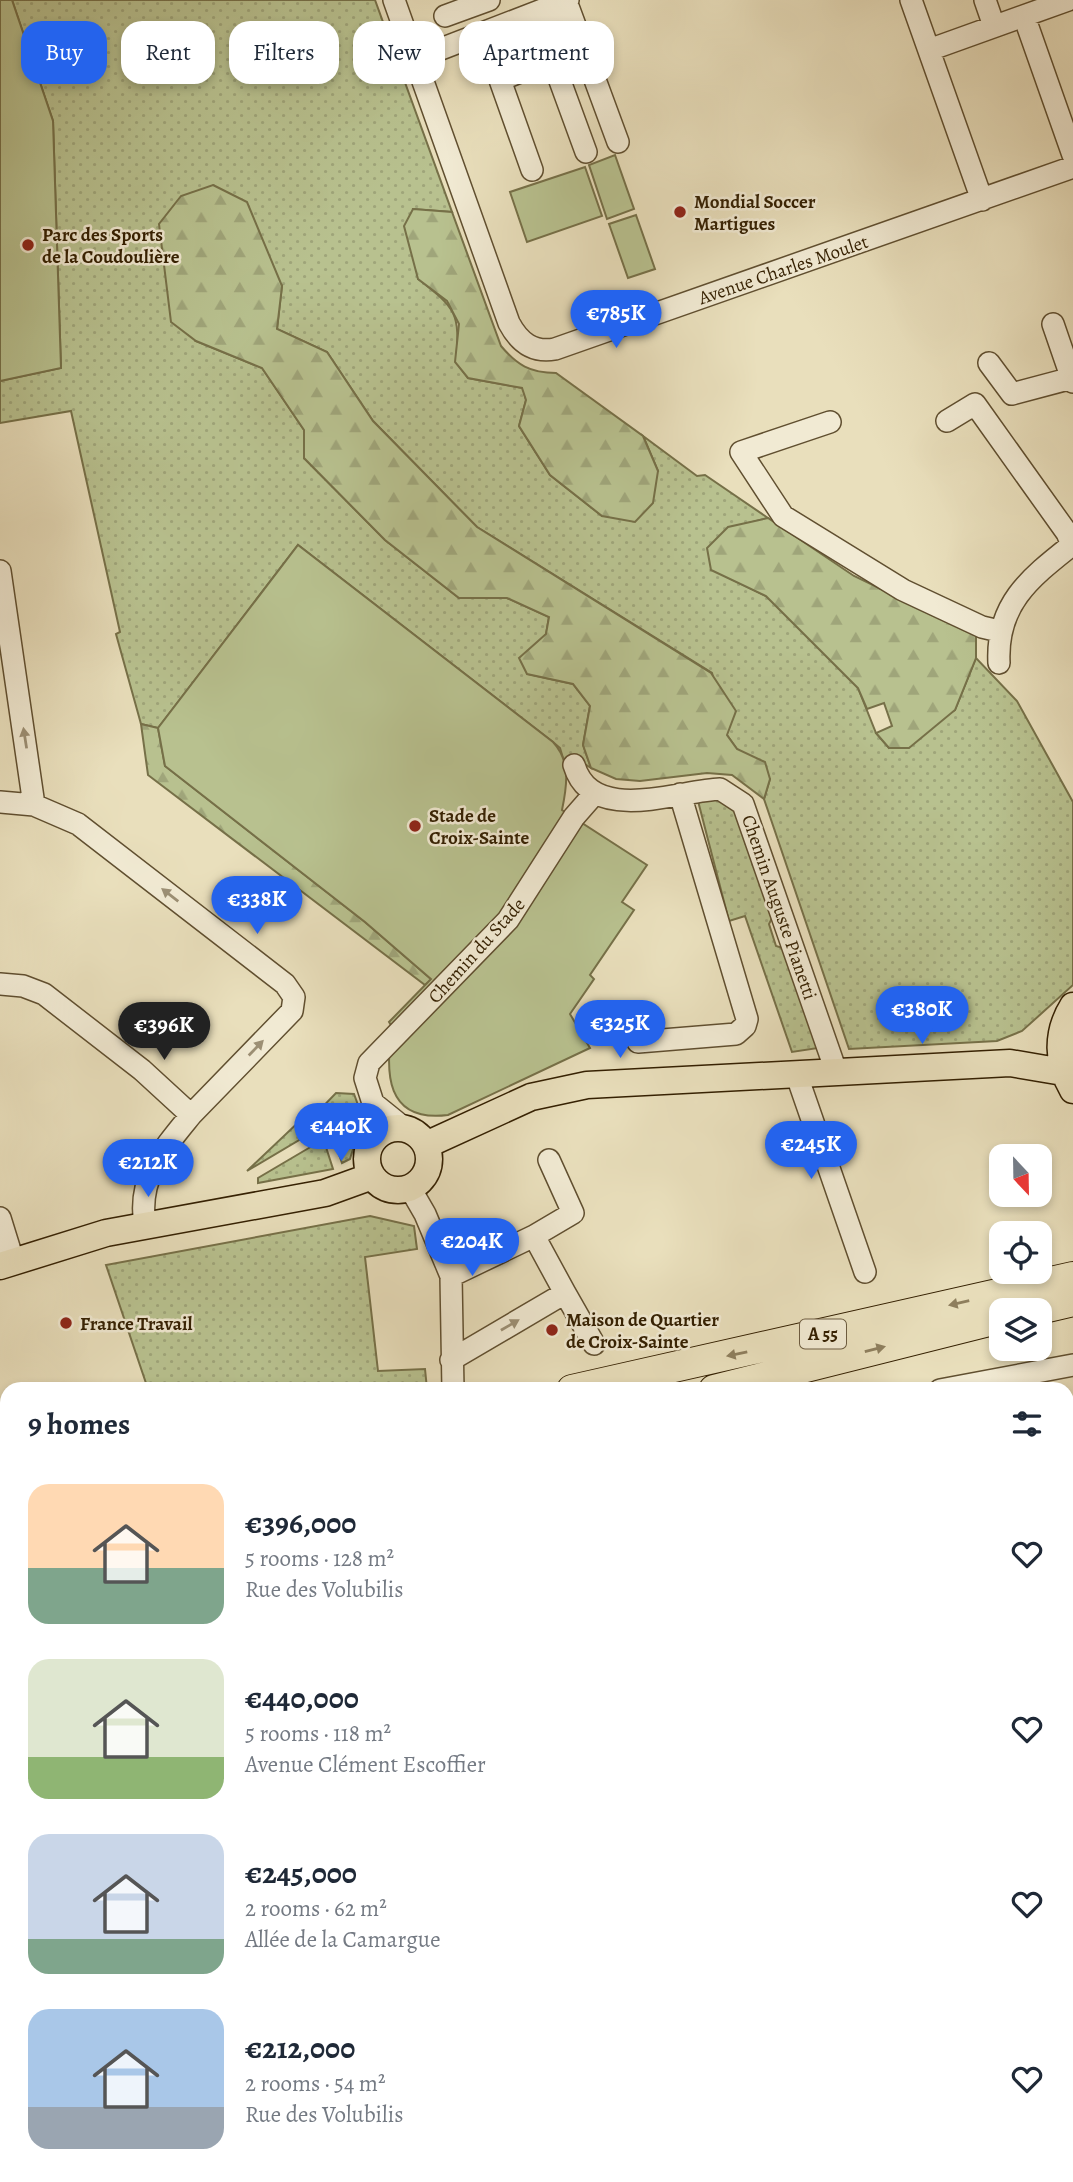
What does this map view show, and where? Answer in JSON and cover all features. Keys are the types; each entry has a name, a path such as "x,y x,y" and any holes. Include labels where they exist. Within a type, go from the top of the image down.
{"highway":[{"name":"A 55","path":"607,1382 1073,1277"},
{"path":"1052,1306 1073,1301"},
{"name":"A 55","path":"746,1382 989,1321"}],"main road":[{"path":"1010,1063 1049,1040 1068,1016"},
{"path":"1068,1016 1059,1043 1068,1081"},
{"path":"426,1145 531,1097 587,1085 1010,1063 1068,1081"},
{"path":"404,1128 413,1131 426,1145 429,1154 425,1174 410,1188 389,1189 372,1176 368,1167 370,1145 376,1136 389,1129 404,1128"},
{"path":"6,1263 145,1224 324,1193 372,1176"}],"street":[{"path":"445,16 489,0"},
{"path":"911,0 982,200"},
{"path":"985,0 994,26"},
{"path":"929,50 1068,0"},
{"name":"Avenue Charles Moulet","path":"399,1 405,21"},
{"path":"445,47 553,4 618,142"},
{"path":"1024,16 1073,155"},
{"name":"Avenue Charles Moulet","path":"424,84 509,323 519,340 536,349 555,349 1073,167"},
{"path":"501,84 532,170"},
{"path":"561,84 586,152"},
{"path":"989,363 1012,394 1072,380 1053,324"},
{"path":"947,421 975,404 1073,544 1033,578 1006,611 999,631 999,663"},
{"path":"830,422 741,452 783,516 903,590 982,627 999,631"},
{"path":"0,571 34,806"},
{"path":"574,765 581,783 595,793"},
{"name":"Chemin Auguste Pianetti","path":"595,793 620,800 636,800 720,789 743,803 837,1074"},
{"name":"Chemin du Stade","path":"370,1145 373,1103 365,1078 369,1063 446,971 508,920 574,817 595,793"},
{"path":"638,1042 736,1034 745,1026 747,1019 680,793"},
{"path":"0,802 34,806 78,824 285,984 294,997 292,1011 191,1115 162,1149 144,1187 145,1224"},
{"path":"0,985 23,986 44,994 142,1070 191,1115"},
{"path":"797,1076 865,1272"},
{"path":"373,1103 404,1128"},
{"path":"451,1276 534,1236 573,1213 549,1160"},
{"path":"410,1188 425,1214 451,1276 452,1382"},
{"path":"0,1218 6,1263"},
{"path":"534,1236 594,1344"},
{"path":"451,1360 565,1293"},
{"path":"983,1382 1073,1365"}],"green space":[{"name":"Parc des Sports de la Coudoulière","path":"0,0 12,0 21,27 21,84 40,84 53,121 61,368 0,381"},
{"path":"12,0 375,0 383,21 353,21 353,84 406,84 452,212 413,209 418,279 441,298 453,313 457,333 456,362 468,378 523,388 526,400 519,426 550,475 602,516 658,471 643,436 697,476 705,475 768,518 728,528 711,569 766,596 858,688 876,733 889,748 955,710 976,658 1017,701 1073,802 1073,985 1022,1031 997,1041 849,1049 764,799 770,779 737,749 727,735 712,673 477,527 373,421 327,352 277,329 282,286 196,341 262,368 304,430 304,458 385,540 459,598 507,598 549,617 546,634 528,674 573,684 590,706 583,745 591,768 583,763 566,768 560,748 553,742 298,545 158,728 141,724 116,634 120,632 71,411 0,423 0,381 61,368 53,121 40,84 107,84 107,21 21,21 21,27"},
{"path":"615,155 634,209 607,219 589,165"},
{"path":"585,167 602,216 527,242 510,192"},
{"path":"213,185 247,202 282,286 277,329 327,352 373,421 477,527 711,673 736,711 727,735 737,749 765,762 770,779 764,799 732,775 707,773 640,781 616,779 591,768 583,745 590,706 573,684 527,674 519,658 546,634 549,617 507,598 459,598 385,540 304,458 304,430 262,368 196,341 171,322 159,224 181,196"},
{"path":"413,209 452,212 501,346 507,353 531,369 556,373 643,436 658,471 653,503 635,522 602,516 550,475 519,426 526,400 522,388 468,378 455,362 459,324 447,301 418,279 404,226"},
{"path":"636,215 655,269 628,278 609,224"},
{"path":"768,518 854,576 976,635 976,658 955,710 909,748 889,748 876,733 892,726 884,703 867,709 858,688 766,596 711,570 707,548 728,527"},
{"name":"Stade de Croix-Sainte","path":"298,545 553,742 563,757 565,766 566,783 562,810 647,865 622,902 634,910 590,975 594,979 570,1014 590,1048 448,1115 427,1115 412,1111 401,1103 390,1077 392,1027 389,1022 431,979 365,922 165,766 158,728"},
{"path":"141,724 158,728 165,766 365,922 432,980 425,985 148,775"},
{"path":"697,797 723,799 733,806 775,912 769,924 776,946 786,949 818,1048 792,1052 745,916 729,921"},
{"path":"336,1093 354,1094 358,1105 247,1171 306,1115 311,1119"},
{"path":"363,1114 350,1159 342,1163 332,1134"},
{"path":"319,1142 325,1144 333,1169 258,1183 258,1178"},
{"path":"370,1216 414,1226 417,1249 365,1257 378,1371 425,1369 426,1382 146,1382 106,1265"}],"place":[{"name":"Mondial Soccer Martigues","path":"680,212"},
{"name":"Parc des Sports de la Coudoulière","path":"28,245"},
{"name":"Stade de Croix-Sainte","path":"415,826"},
{"name":"France Travail","path":"66,1323"},
{"name":"Maison de Quartier de Croix-Sainte","path":"552,1330"}]}
